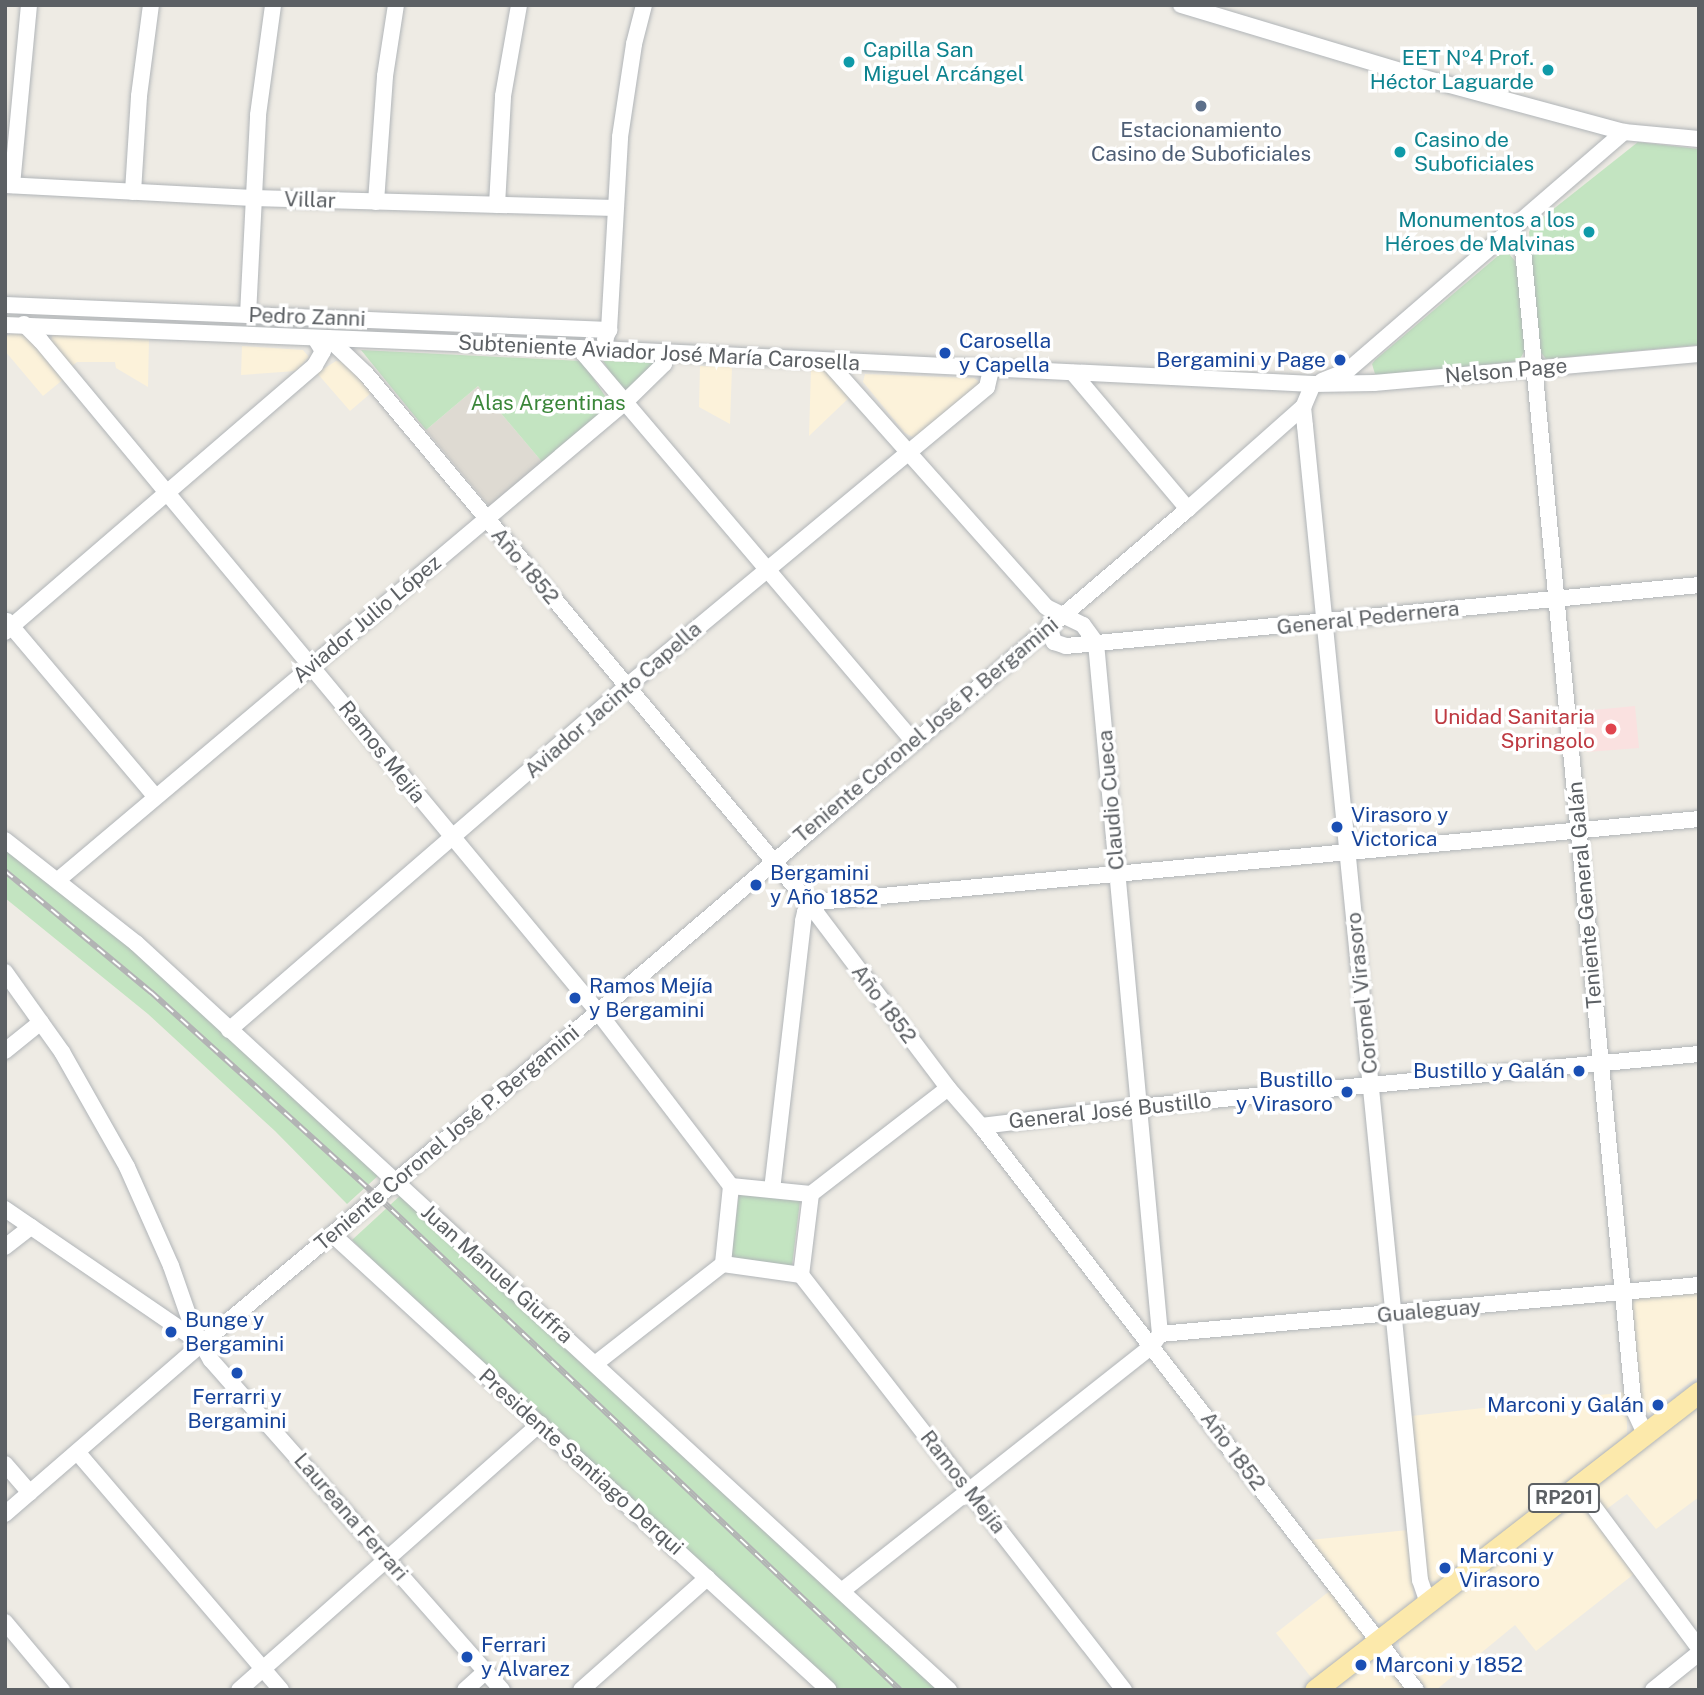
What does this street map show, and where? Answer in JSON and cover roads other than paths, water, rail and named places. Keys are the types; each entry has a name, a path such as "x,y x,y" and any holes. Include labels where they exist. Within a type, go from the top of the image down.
{"main road":[{"name":"RP201","path":"1315,1690 1699,1392"}],"street":[{"path":"9,185 29,5"},
{"path":"133,192 139,96 151,5"},
{"path":"247,315 263,72 273,5"},
{"path":"376,202 384,87 396,5"},
{"path":"498,205 503,96 519,5"},
{"path":"600,349 609,330 623,115 644,5"},
{"path":"1181,5 1424,78 1624,132 1699,139"},
{"path":"1313,384 1347,371 1624,132"},
{"name":"Villar","path":"9,185 253,198 615,208"},
{"name":"Teniente General Galán","path":"1511,232 1523,250 1634,1410 1645,1434"},
{"name":"Pedro Zanni","path":"5,305 609,330"},
{"name":"Ramos Mejía","path":"24,324 311,664 598,1012 732,1186"},
{"name":"Subteniente Aviador José María Carosella","path":"5,325 579,348 1313,384"},
{"path":"155,796 7,626 315,365 323,351 321,338"},
{"name":"Año 1852","path":"321,338 366,374 811,906 948,1088 981,1126 1133,1323 1156,1340 1416,1690"},
{"path":"579,348 914,741"},
{"name":"Aviador Julio López","path":"58,880 311,664 624,404 664,364 662,352"},
{"name":"Nelson Page","path":"1313,384 1374,383 1699,354"},
{"path":"827,360 910,451 1046,607 1055,621 1083,625 1096,643"},
{"name":"Aviador Jacinto Capella","path":"229,1030 626,687 987,387 990,369"},
{"path":"1073,373 1188,509"},
{"name":"Coronel Virasoro","path":"1313,384 1303,407 1392,1314 1420,1580 1428,1603"},
{"name":"Teniente Coronel José P. Bergamini","path":"5,1514 201,1344 598,1012 773,860 1188,509 1303,407"},
{"name":"General Pedernera","path":"1055,621 1054,642 1060,645 1096,643 1699,585"},
{"name":"Claudio Cueca","path":"1096,643 1157,1311 1156,1340"},
{"path":"772,1190 803,921 811,906 825,901 1699,819"},
{"name":"Juan Manuel Giuffra","path":"5,840 136,943 949,1690"},
{"path":"5,972 62,1052 127,1167 201,1344"},
{"path":"5,1051 41,1022"},
{"name":"General José Bustillo","path":"981,1126 1138,1107 1699,1054"},
{"path":"595,1364 723,1264 732,1186 811,1194 948,1088"},
{"path":"723,1264 801,1275 811,1194"},
{"path":"5,1209 201,1344"},
{"path":"5,1247 31,1227"},
{"name":"Presidente Santiago Derqui","path":"332,1234 830,1690"},
{"name":"Ramos Mejía","path":"801,1275 1124,1690"},
{"name":"Gualeguay","path":"1156,1340 1699,1285"},
{"path":"1133,1323 1147,1321 1157,1311"},
{"path":"843,1590 1156,1340"},
{"name":"Laureana Ferrari","path":"201,1344 211,1360 502,1690"},
{"path":"239,1690 540,1424"},
{"path":"78,1453 281,1690"},
{"path":"5,1464 30,1493"},
{"path":"1579,1487 1699,1651 1653,1690"},
{"path":"581,1690 707,1578"},
{"path":"5,1622 62,1690"},
{"path":"465,1690 486,1671"}],"railway":[{"path":"5,871 151,992 377,1196 900,1690"}],"place":[{"name":"Capilla San Miguel Arcángel","path":"849,62"},
{"name":"EET Nº4 Prof. Héctor Laguarde","path":"1548,70"},
{"name":"Estacionamiento Casino de Suboficiales","path":"1201,106"},
{"name":"Casino de Suboficiales","path":"1400,152"},
{"name":"Monumentos a los Héroes de Malvinas","path":"1589,232"},
{"name":"Carosella y Capella","path":"945,353"},
{"name":"Bergamini y Page","path":"1340,360"},
{"name":"Unidad Sanitaria Springolo","path":"1611,729"},
{"name":"Virasoro y Victorica","path":"1337,827"},
{"name":"Bergamini y Año 1852","path":"756,885"},
{"name":"Ramos Mejía y Bergamini","path":"575,998"},
{"name":"Bustillo y Galán","path":"1579,1071"},
{"name":"Bustillo y Virasoro","path":"1347,1092"},
{"name":"Bunge y Bergamini","path":"171,1332"},
{"name":"Ferrarri y Bergamini","path":"237,1373"},
{"name":"Marconi y Galán","path":"1658,1405"},
{"name":"Marconi y Virasoro","path":"1445,1568"},
{"name":"Ferrari y Alvarez","path":"467,1657"},
{"name":"Marconi y 1852","path":"1361,1665"}],"park label":[{"name":"Alas Argentinas","path":"548,403"}]}
